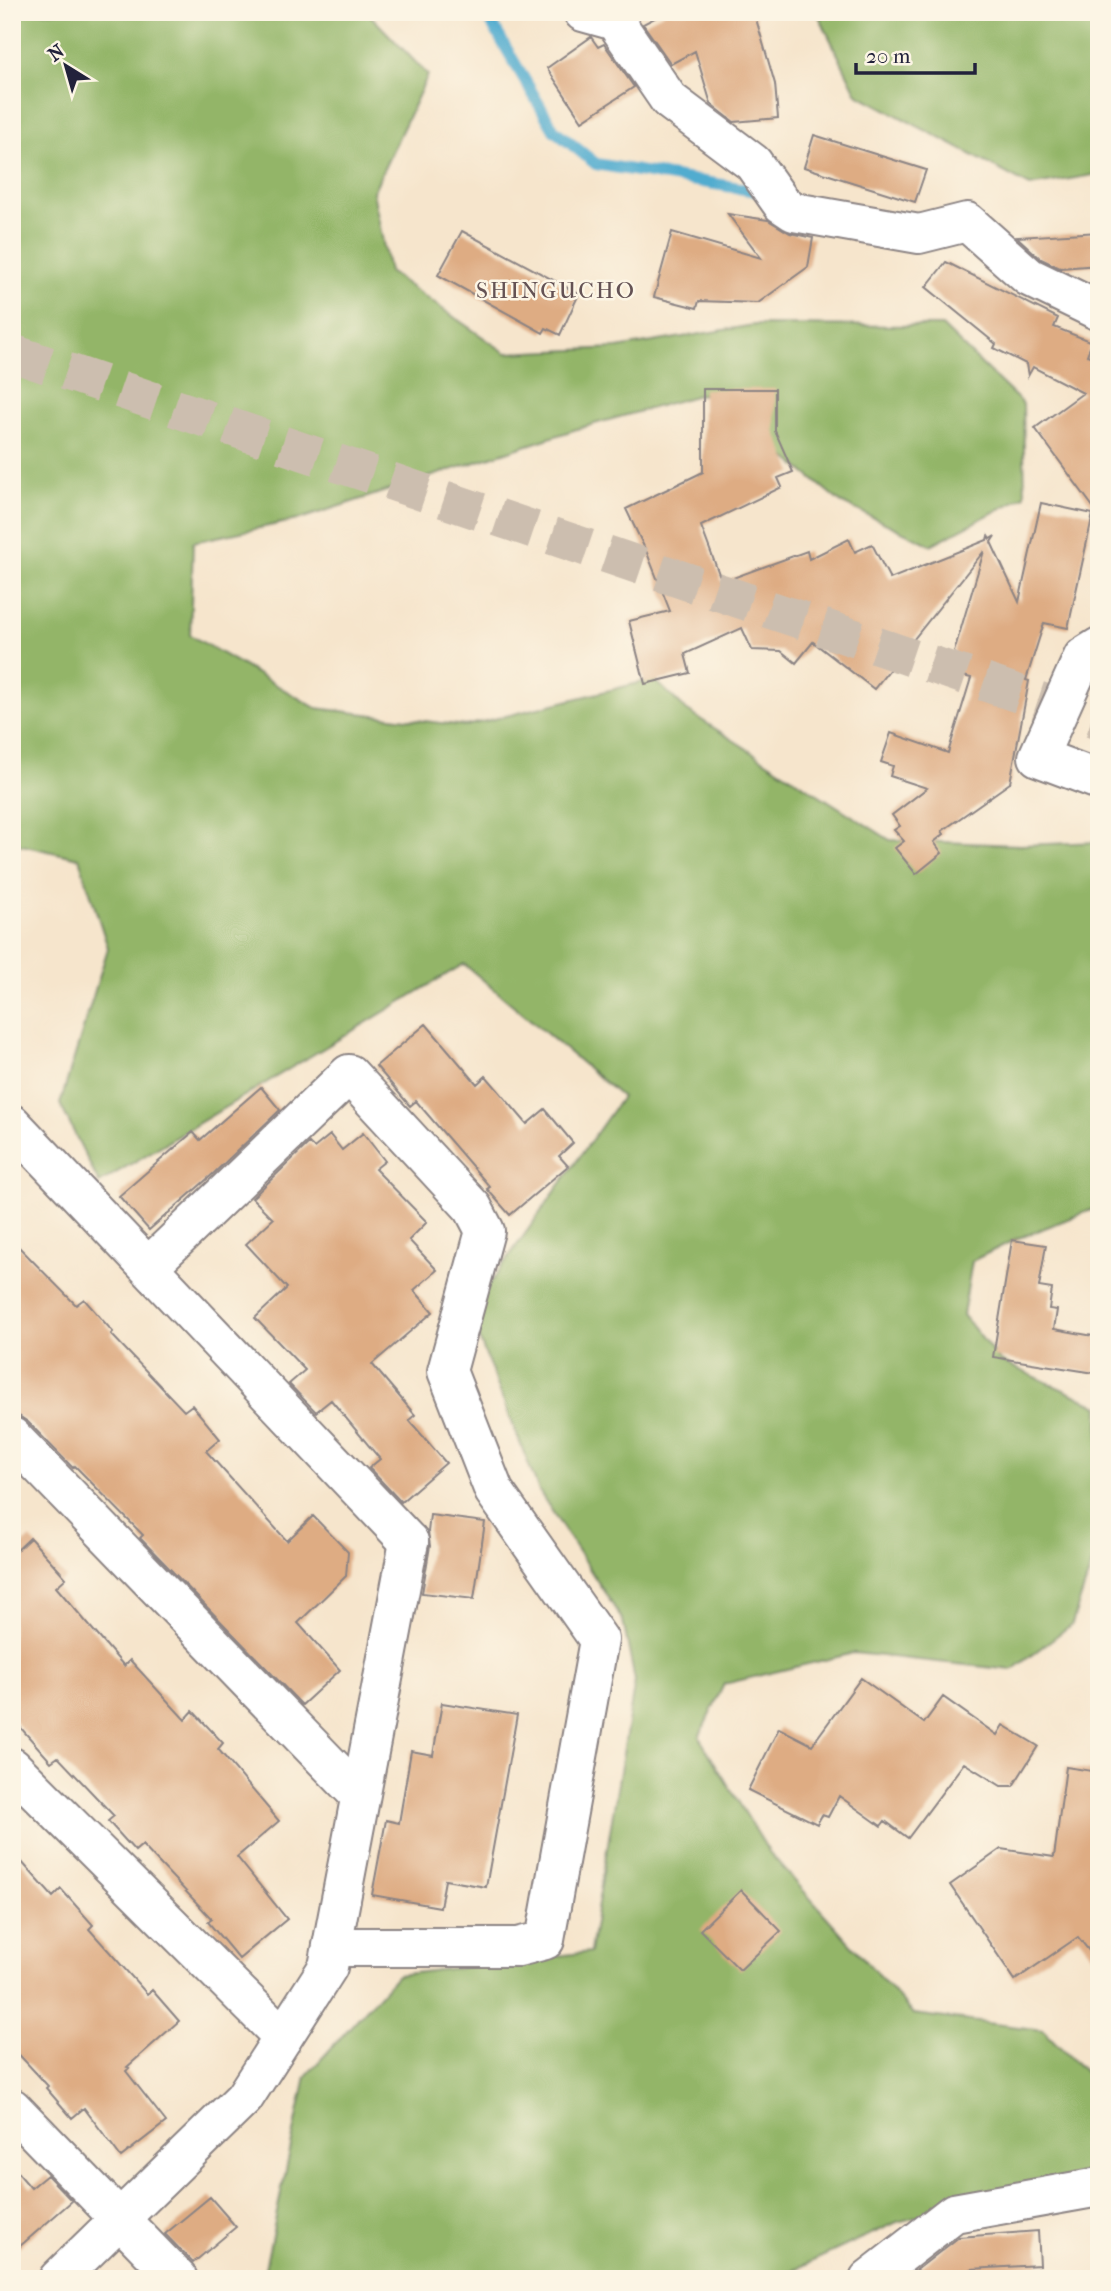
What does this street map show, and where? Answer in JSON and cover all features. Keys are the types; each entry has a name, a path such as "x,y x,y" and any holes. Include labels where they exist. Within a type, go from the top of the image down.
{"street":[{"path":"583,12 615,21 669,100 752,163 773,193 794,212 919,234 967,222 1029,277 1099,311"},
{"path":"1099,647 1083,657 1038,757 1099,780"},
{"path":"148,1267 349,1074 473,1208 485,1231 447,1371 494,1491 598,1640 545,1940 519,1947 332,1947"},
{"path":"12,1125 409,1542 328,1968 244,2098 58,2279"},
{"path":"12,1437 360,1796"},
{"path":"12,1767 283,2037"},
{"path":"12,2108 178,2279"},
{"path":"869,2279 954,2213 1099,2187"}],"green space":[{"path":"12,12 367,12 428,75 373,192 389,272 506,353 617,348 754,325 942,326 1023,404 1025,496 931,545 840,502 749,426 702,394 580,428 297,520 193,542 190,635 316,708 466,726 654,679 686,710 890,840 1020,845 1099,842 1099,1207 1016,1239 972,1261 963,1315 1000,1361 1099,1406 1099,1543 1072,1624 1012,1670 854,1653 724,1684 699,1737 769,1852 913,2014 1043,2030 1099,2086 1099,2152 1093,2174 897,2222 774,2279 267,2279 264,2273 306,2076 397,1975 590,1952 635,1681 623,1621 539,1491 469,1313 622,1097 464,964 99,1183 60,1104 108,948 79,858 12,843"},
{"path":"817,12 1099,12 1099,174 1030,186 857,94"}],"building":[{"path":"666,12 754,12 775,84 778,118 734,122 711,104 695,51 671,64 643,24"},
{"path":"591,37 598,47 604,44 634,87 582,121 547,68"},
{"path":"814,135 926,170 915,202 804,167"},
{"path":"728,214 768,220 790,233 813,238 808,267 758,303 699,301 697,308 654,297 672,232 761,258"},
{"path":"462,231 579,294 560,335 546,328 543,333 438,275"},
{"path":"1099,232 1099,265 1060,268 1041,259 1017,237"},
{"path":"946,262 1058,318 1054,327 1092,342 1087,355 1099,360 1099,515 1035,428 1083,393 1033,367 1028,376 1026,364 994,348 996,344 926,287"},
{"path":"703,389 775,389 775,431 793,472 778,478 782,487 701,526 722,582 807,551 809,559 849,539 855,552 872,544 890,579 987,540 988,536 990,539 995,536 991,542 1019,602 1041,503 1093,514 1068,628 1044,623 1026,680 1029,681 1010,783 942,831 944,834 934,842 942,853 916,874 895,848 904,841 894,830 900,826 892,815 927,788 890,776 893,766 881,762 891,733 948,753 971,678 948,672 984,551 874,689 813,642 796,663 781,651 752,650 742,628 685,654 690,673 645,684 629,621 670,611 626,509 703,472"},
{"path":"426,1024 477,1084 486,1076 527,1124 545,1109 573,1143 559,1156 568,1166 510,1215 487,1189 490,1187 416,1101 410,1106 376,1066"},
{"path":"261,1087 280,1110 149,1230 119,1196 193,1132 200,1140"},
{"path":"363,1133 385,1161 375,1169 427,1222 409,1240 437,1270 414,1290 433,1312 372,1364 415,1415 409,1420 446,1463 401,1502 369,1468 380,1459 331,1400 316,1412 289,1384 305,1370 255,1318 287,1288 246,1244 273,1219 252,1198 309,1143 314,1148 330,1135 342,1150"},
{"path":"12,1240 76,1305 84,1299 113,1332 111,1334 184,1411 192,1405 220,1439 206,1451 287,1541 313,1516 348,1552 346,1576 298,1623 340,1670 302,1705 140,1538 143,1535 75,1466 73,1468 28,1422 19,1416 12,1416"},
{"path":"1012,1240 1046,1245 1039,1287 1052,1289 1049,1309 1057,1310 1054,1329 1099,1337 1095,1373 993,1357"},
{"path":"430,1515 485,1522 474,1599 422,1593 430,1546"},
{"path":"30,1538 66,1578 56,1587 124,1666 130,1660 185,1720 193,1711 223,1743 218,1749 279,1821 237,1857 287,1919 239,1959 208,1922 212,1919 142,1845 135,1851 108,1821 114,1816 58,1757 51,1762 12,1718 12,1555"},
{"path":"861,1678 924,1723 943,1697 997,1735 1003,1725 1038,1746 1013,1786 1001,1786 964,1763 908,1838 885,1821 881,1826 839,1796 828,1817 822,1815 817,1824 748,1790 779,1728 812,1745"},
{"path":"442,1703 517,1715 486,1887 445,1880 440,1907 372,1895 386,1820 399,1823 411,1751 433,1755"},
{"path":"1066,1767 1099,1772 1099,1963 1078,1937 1015,1980 950,1885 1001,1849 1054,1857"},
{"path":"12,1851 53,1897 61,1889 93,1925 89,1929 147,1994 152,1990 179,2021 127,2067 129,2068 126,2071 166,2122 121,2157 84,2108 72,2118 46,2088 48,2086 12,2047"},
{"path":"741,1890 781,1931 740,1970 700,1930"},
{"path":"12,2166 31,2188 47,2175 72,2201 12,2253"},
{"path":"210,2197 236,2227 193,2263 165,2234"},
{"path":"1038,2231 1040,2265 971,2269 957,2279 905,2279 959,2237"}],"waterway":[{"path":"485,12 554,130 596,164 763,192"}],"tunnel":[{"path":"12,353 1099,721"}],"district":[{"name":"SHINGUCHO","path":"556,290"}]}
